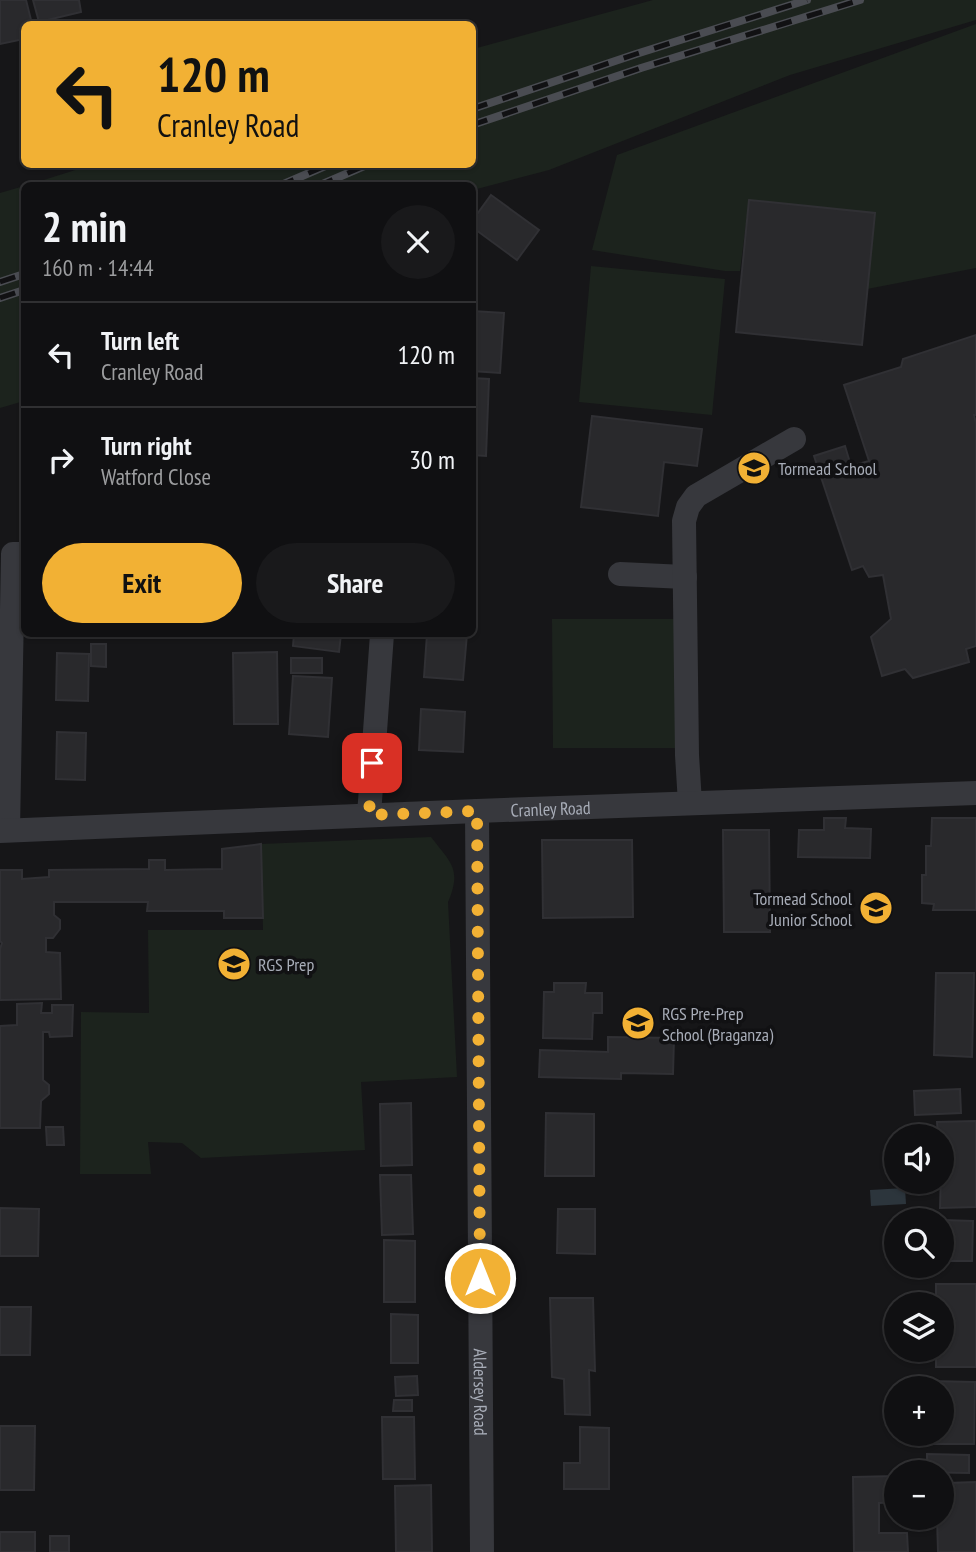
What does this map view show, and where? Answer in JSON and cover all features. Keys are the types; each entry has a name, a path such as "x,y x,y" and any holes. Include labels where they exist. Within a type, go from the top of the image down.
{"street":[{"path":"690,803 684,521 688,507 696,496 794,439"},
{"path":"4,831 13,554 21,554"},
{"path":"620,575 685,577"},
{"path":"369,815 382,637"},
{"name":"Cranley Road","path":"4,831 976,793"},
{"name":"Aldersey Road","path":"477,811 482,1552"}],"shaded area":[{"path":"653,0 976,0 976,20 790,75 549,170 476,189 476,182 38,182 81,168 476,168 476,48"},
{"path":"976,24 976,268 867,289 749,200 740,271 725,271 592,250 617,155"},
{"path":"21,187 21,402 0,408 0,193"},
{"path":"591,266 725,279 712,415 579,402"},
{"path":"552,619 681,619 681,748 553,748"},
{"path":"431,837 449,860 454,874 448,902 457,1077 361,1082 365,1150 201,1158 182,1143 148,1142 151,1174 80,1174 81,1012 149,1013 148,930 263,930 261,844"},
{"path":"884,1189 884,1194 905,1194 906,1204 871,1206 870,1190"}],"building":[{"path":"0,0 26,0 31,21 21,21 21,40 0,44"},
{"path":"33,0 79,0 81,12 39,21"},
{"path":"491,195 539,230 517,260 476,230 476,216"},
{"path":"749,200 875,213 862,345 736,332"},
{"path":"476,311 504,313 500,373 476,371"},
{"name":"Tormead School","path":"976,335 976,646 966,649 969,662 913,678 905,669 882,676 871,637 891,619 883,575 869,577 863,566 852,570 814,456 845,446 851,466 869,461 844,385 901,367 903,359"},
{"path":"476,378 489,379 486,456 476,455"},
{"path":"592,416 702,429 697,466 664,462 658,516 581,507"},
{"path":"294,637 341,637 339,652 293,646"},
{"path":"427,637 467,637 463,680 424,677"},
{"path":"91,644 106,644 106,667 91,666"},
{"path":"277,652 278,724 234,724 233,653"},
{"path":"57,653 89,654 88,701 56,700"},
{"path":"291,658 322,658 322,673 291,673"},
{"path":"293,676 332,678 328,737 289,734"},
{"path":"421,709 465,712 463,752 419,750"},
{"path":"57,732 86,733 85,780 56,779"},
{"path":"824,818 846,818 845,828 871,829 870,858 798,857 799,830 824,830"},
{"path":"932,818 976,818 976,910 933,910 934,904 922,903 922,875 926,875 926,846 931,846"},
{"path":"723,830 769,830 770,932 724,932"},
{"path":"542,840 632,840 633,917 543,918"},
{"path":"261,844 263,918 224,918 224,911 147,911 148,902 54,902 54,915 60,920 60,929 53,938 46,938 46,952 60,953 61,999 0,1000 0,870 22,870 22,879 49,877 49,870 149,869 149,860 165,860 165,870 222,869 222,849"},
{"path":"936,973 974,973 972,1057 934,1055"},
{"path":"554,983 586,983 585,993 602,993 602,1013 593,1013 592,1039 543,1038 544,992 554,992"},
{"path":"42,1003 41,1013 52,1013 52,1005 73,1005 72,1036 50,1037 49,1032 43,1032 43,1080 49,1085 49,1094 41,1101 40,1128 0,1128 0,1026 17,1025 17,1004"},
{"path":"608,1037 674,1038 673,1074 621,1073 621,1079 539,1077 540,1050 608,1052"},
{"path":"960,1089 961,1113 915,1115 914,1091"},
{"path":"411,1103 412,1165 381,1166 380,1104"},
{"path":"546,1113 594,1114 594,1176 545,1176"},
{"path":"976,1121 976,1207 940,1208 940,1194 954,1194 954,1124 937,1122"},
{"path":"46,1127 63,1127 64,1145 47,1145"},
{"path":"380,1175 411,1175 413,1234 382,1235"},
{"path":"0,1208 39,1209 38,1256 0,1256"},
{"path":"558,1209 595,1209 595,1254 557,1253"},
{"path":"954,1220 973,1221 972,1261 954,1261"},
{"path":"384,1240 415,1241 415,1302 384,1302"},
{"path":"936,1284 976,1284 976,1367 936,1367 936,1362 954,1362 954,1292 936,1292"},
{"path":"550,1298 593,1298 595,1371 589,1370 590,1415 565,1414 564,1379 552,1377"},
{"path":"0,1307 31,1307 30,1355 0,1355"},
{"path":"391,1314 418,1315 418,1363 391,1363"},
{"path":"417,1376 418,1395 396,1396 395,1377"},
{"path":"954,1382 975,1382 974,1444 954,1444"},
{"path":"394,1400 412,1400 412,1411 393,1411"},
{"path":"382,1417 414,1417 415,1479 383,1479"},
{"path":"0,1426 35,1426 34,1490 0,1490"},
{"path":"580,1427 609,1428 609,1489 564,1489 564,1463 580,1463"},
{"path":"927,1454 969,1455 969,1473 954,1473 954,1460 927,1460"},
{"path":"884,1476 884,1503 879,1503 879,1533 907,1533 908,1552 854,1552 853,1477"},
{"path":"976,1482 976,1552 938,1552 937,1530 954,1530 954,1483"},
{"path":"431,1485 432,1552 396,1552 395,1486"},
{"path":"0,1532 35,1532 35,1552 0,1552"},
{"path":"50,1536 69,1536 69,1552 50,1552"}],"railway":[{"path":"476,108 807,0"},
{"path":"476,124 641,68 860,0"},
{"path":"288,182 321,168"},
{"path":"327,182 360,168"},
{"path":"0,282 21,275"},
{"path":"0,298 21,291"}],"place":[{"name":"Tormead School","path":"754,468"},
{"name":"Tormead School Junior School","path":"876,908"},
{"name":"RGS Prep","path":"234,964"},
{"name":"RGS Pre-Prep School (Braganza)","path":"638,1023"}],"route":[{"path":"372,763 369,815 477,811 480,1278"}]}
